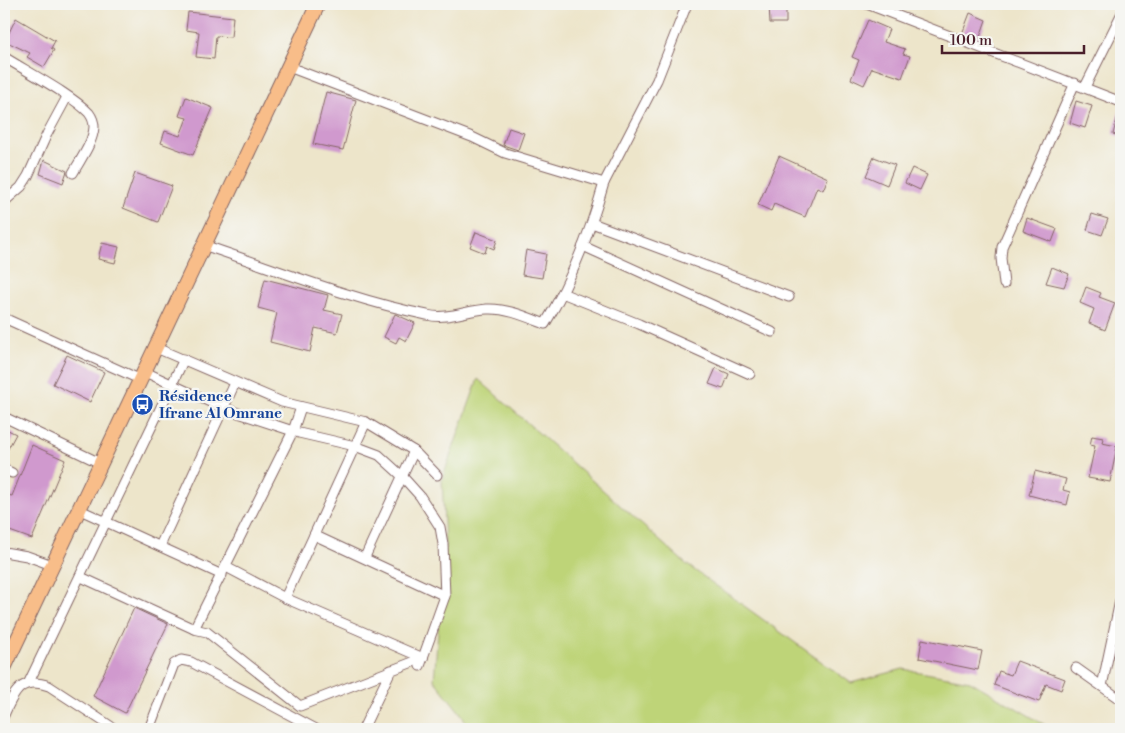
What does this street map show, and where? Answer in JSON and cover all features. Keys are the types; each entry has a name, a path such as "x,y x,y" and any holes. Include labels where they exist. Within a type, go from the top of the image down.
{"highway":[{"path":"4,668 154,347 318,4"}],"street":[{"path":"203,245 344,292 428,315 455,315 496,309 546,324 562,293 592,223 604,183 657,80 687,4"},
{"path":"867,4 1121,102"},
{"path":"1085,87 1121,15"},
{"path":"1112,32 1121,35"},
{"path":"4,57 67,97 88,113 94,127 92,137 73,173"},
{"path":"288,67 472,137 505,154 604,183"},
{"path":"1004,284 1001,258 1002,247 1075,83"},
{"path":"4,202 21,187 28,176 47,134 67,97"},
{"path":"592,223 789,297"},
{"path":"582,246 772,332"},
{"path":"562,293 640,324 750,374"},
{"path":"4,318 141,375 172,385 223,408 293,431 355,446 379,455 420,496 440,527 443,544 445,596 421,662"},
{"path":"154,347 235,383 301,407 366,422 414,451 437,474"},
{"path":"4,715 16,691 29,682 108,522 184,359"},
{"path":"160,546 235,383"},
{"path":"194,629 293,431 301,407"},
{"path":"4,417 100,463"},
{"path":"285,598 366,422"},
{"path":"365,557 414,451"},
{"path":"78,509 160,546 285,598 421,662"},
{"path":"314,535 365,557 445,596"},
{"path":"4,552 27,556 52,565"},
{"path":"81,577 194,629 207,632 300,706 390,670 421,662"},
{"path":"1102,686 1121,596"},
{"path":"149,729 174,664 181,660 191,662 316,729"},
{"path":"1076,668 1121,700"},
{"path":"363,729 390,670"},
{"path":"29,682 49,686 115,729"}],"green space":[{"path":"478,379 686,564 851,683 903,669 970,681 1052,729 468,729 462,715 434,680 445,546 442,479"}],"building":[{"path":"769,4 786,4 786,23 770,23"},
{"path":"188,12 233,17 231,37 216,36 214,59 196,57 199,32 186,30"},
{"path":"970,13 986,20 979,40 962,34"},
{"path":"16,18 55,41 51,48 54,50 44,67 27,57 30,53 5,41"},
{"path":"868,20 889,29 884,42 905,49 903,54 910,56 902,78 872,68 864,85 851,79 859,60 852,57"},
{"path":"326,92 356,100 343,150 313,144"},
{"path":"186,97 213,108 193,155 161,143 165,131 180,136 187,118 179,116"},
{"path":"1076,101 1092,106 1085,128 1070,123"},
{"path":"1119,112 1121,113 1121,137 1113,134"},
{"path":"509,128 524,133 518,150 503,145"},
{"path":"779,156 828,178 823,190 817,187 805,217 774,204 771,211 758,205"},
{"path":"874,157 895,165 887,185 866,176"},
{"path":"44,160 67,171 63,183 40,174"},
{"path":"912,168 927,175 920,190 905,183"},
{"path":"135,173 172,186 158,222 123,208"},
{"path":"1092,214 1108,219 1102,235 1087,230"},
{"path":"1027,218 1057,229 1052,242 1023,231"},
{"path":"476,232 497,240 494,249 487,246 485,253 470,247"},
{"path":"102,243 119,247 115,263 98,259"},
{"path":"526,250 546,254 542,278 522,275"},
{"path":"1052,267 1069,274 1064,287 1046,283"},
{"path":"265,279 328,295 324,310 342,314 337,333 315,328 310,352 270,342 277,313 258,308"},
{"path":"1086,287 1101,293 1099,297 1115,303 1105,330 1089,323 1094,309 1080,303"},
{"path":"395,314 415,323 406,341 399,337 396,343 384,337"},
{"path":"67,355 104,372 90,402 53,384"},
{"path":"716,368 729,374 723,389 709,384"},
{"path":"4,428 16,434 4,456"},
{"path":"1092,436 1103,438 1102,443 1117,446 1110,482 1088,478 1095,446 1090,445"},
{"path":"32,445 65,460 32,539 4,529 4,494 12,496"},
{"path":"1035,471 1066,479 1063,490 1070,492 1067,505 1029,495"},
{"path":"134,608 168,624 125,713 93,696"},
{"path":"922,639 982,651 978,670 919,658"},
{"path":"1017,661 1065,679 1061,690 1046,684 1039,702 994,685 999,671 1011,675"}],"place":[{"name":"Résidence Ifrane Al Omrane","path":"143,405"}]}
